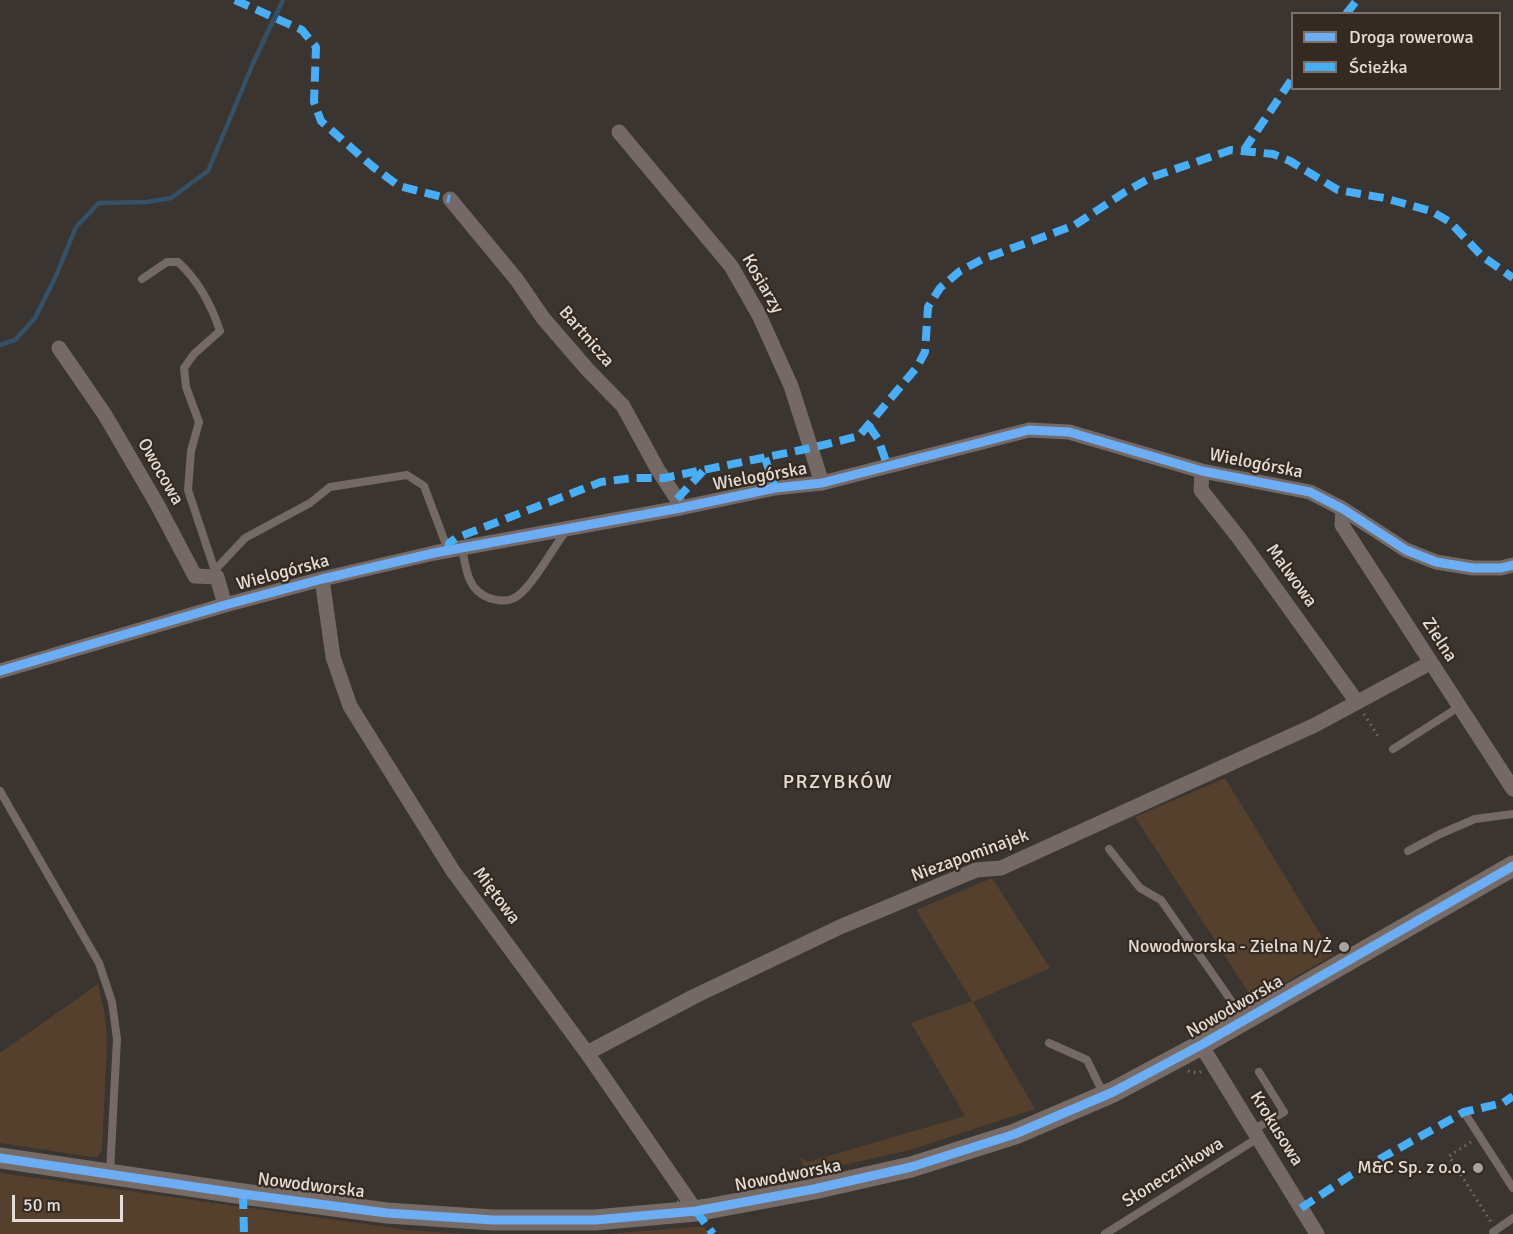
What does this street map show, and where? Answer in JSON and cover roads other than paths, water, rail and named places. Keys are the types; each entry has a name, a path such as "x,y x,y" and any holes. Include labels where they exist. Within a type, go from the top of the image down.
{"street":[{"name":"Kosiarzy","path":"619,132 731,266 759,315 791,386 822,483"},
{"name":"Bartnicza","path":"450,200 517,280 543,318 623,406 680,508"},
{"name":"Owocowa","path":"59,348 105,416 157,504 195,576 216,574"},
{"name":"Wielogórska","path":"1,670 322,579 455,549 774,489 822,483 1029,430 1069,432 1202,471 1310,492 1343,509 1406,550 1436,562 1473,568 1513,566"},
{"name":"Malwowa","path":"1202,471 1201,490 1239,538 1357,702"},
{"name":"Zielna","path":"1343,509 1342,525 1513,789"},
{"path":"216,574 225,605"},
{"name":"Miętowa","path":"322,579 333,657 350,706 453,871 699,1205"},
{"name":"Niezapominajek","path":"587,1053 695,996 840,927 976,870 1001,868 1315,725 1430,663"},
{"name":"Nowodworska","path":"0,1158 387,1213 493,1220 595,1220 814,1189 911,1167 1015,1134 1104,1096 1201,1045 1513,866"},
{"name":"Krokusowa","path":"1201,1045 1317,1234"}],"lane":[{"path":"142,279 167,262 178,262 192,274 211,305 220,331 194,354 184,368 186,387 198,422 191,451 188,490 216,574"},
{"path":"216,574 245,538 310,503 330,488 407,475 424,486 469,581 482,595 498,601 514,599 530,584 554,546 568,529"},
{"path":"1393,749 1459,707"},
{"path":"0,791 99,963 112,1002 117,1039 110,1174"},
{"path":"1408,851 1475,819 1513,814"},
{"path":"1109,849 1140,888 1161,900 1245,1020"},
{"path":"1049,1043 1087,1060 1104,1096"},
{"name":"Słonecznikowa","path":"1105,1234 1256,1134 1284,1112 1259,1072"},
{"path":"1464,1112 1513,1188"},
{"path":"1495,1231 1513,1218"}],"waterway":[{"path":"0,345 15,340 35,318 55,278 76,227 99,203 147,202 171,198 208,171 254,61 283,0"}],"place":[{"name":"Nowodworska - Zielna N/Ż","path":"1344,947"},
{"name":"M&C Sp. z o.o.","path":"1478,1168"}],"district":[{"name":"PRZYBKÓW","path":"838,783"}]}
